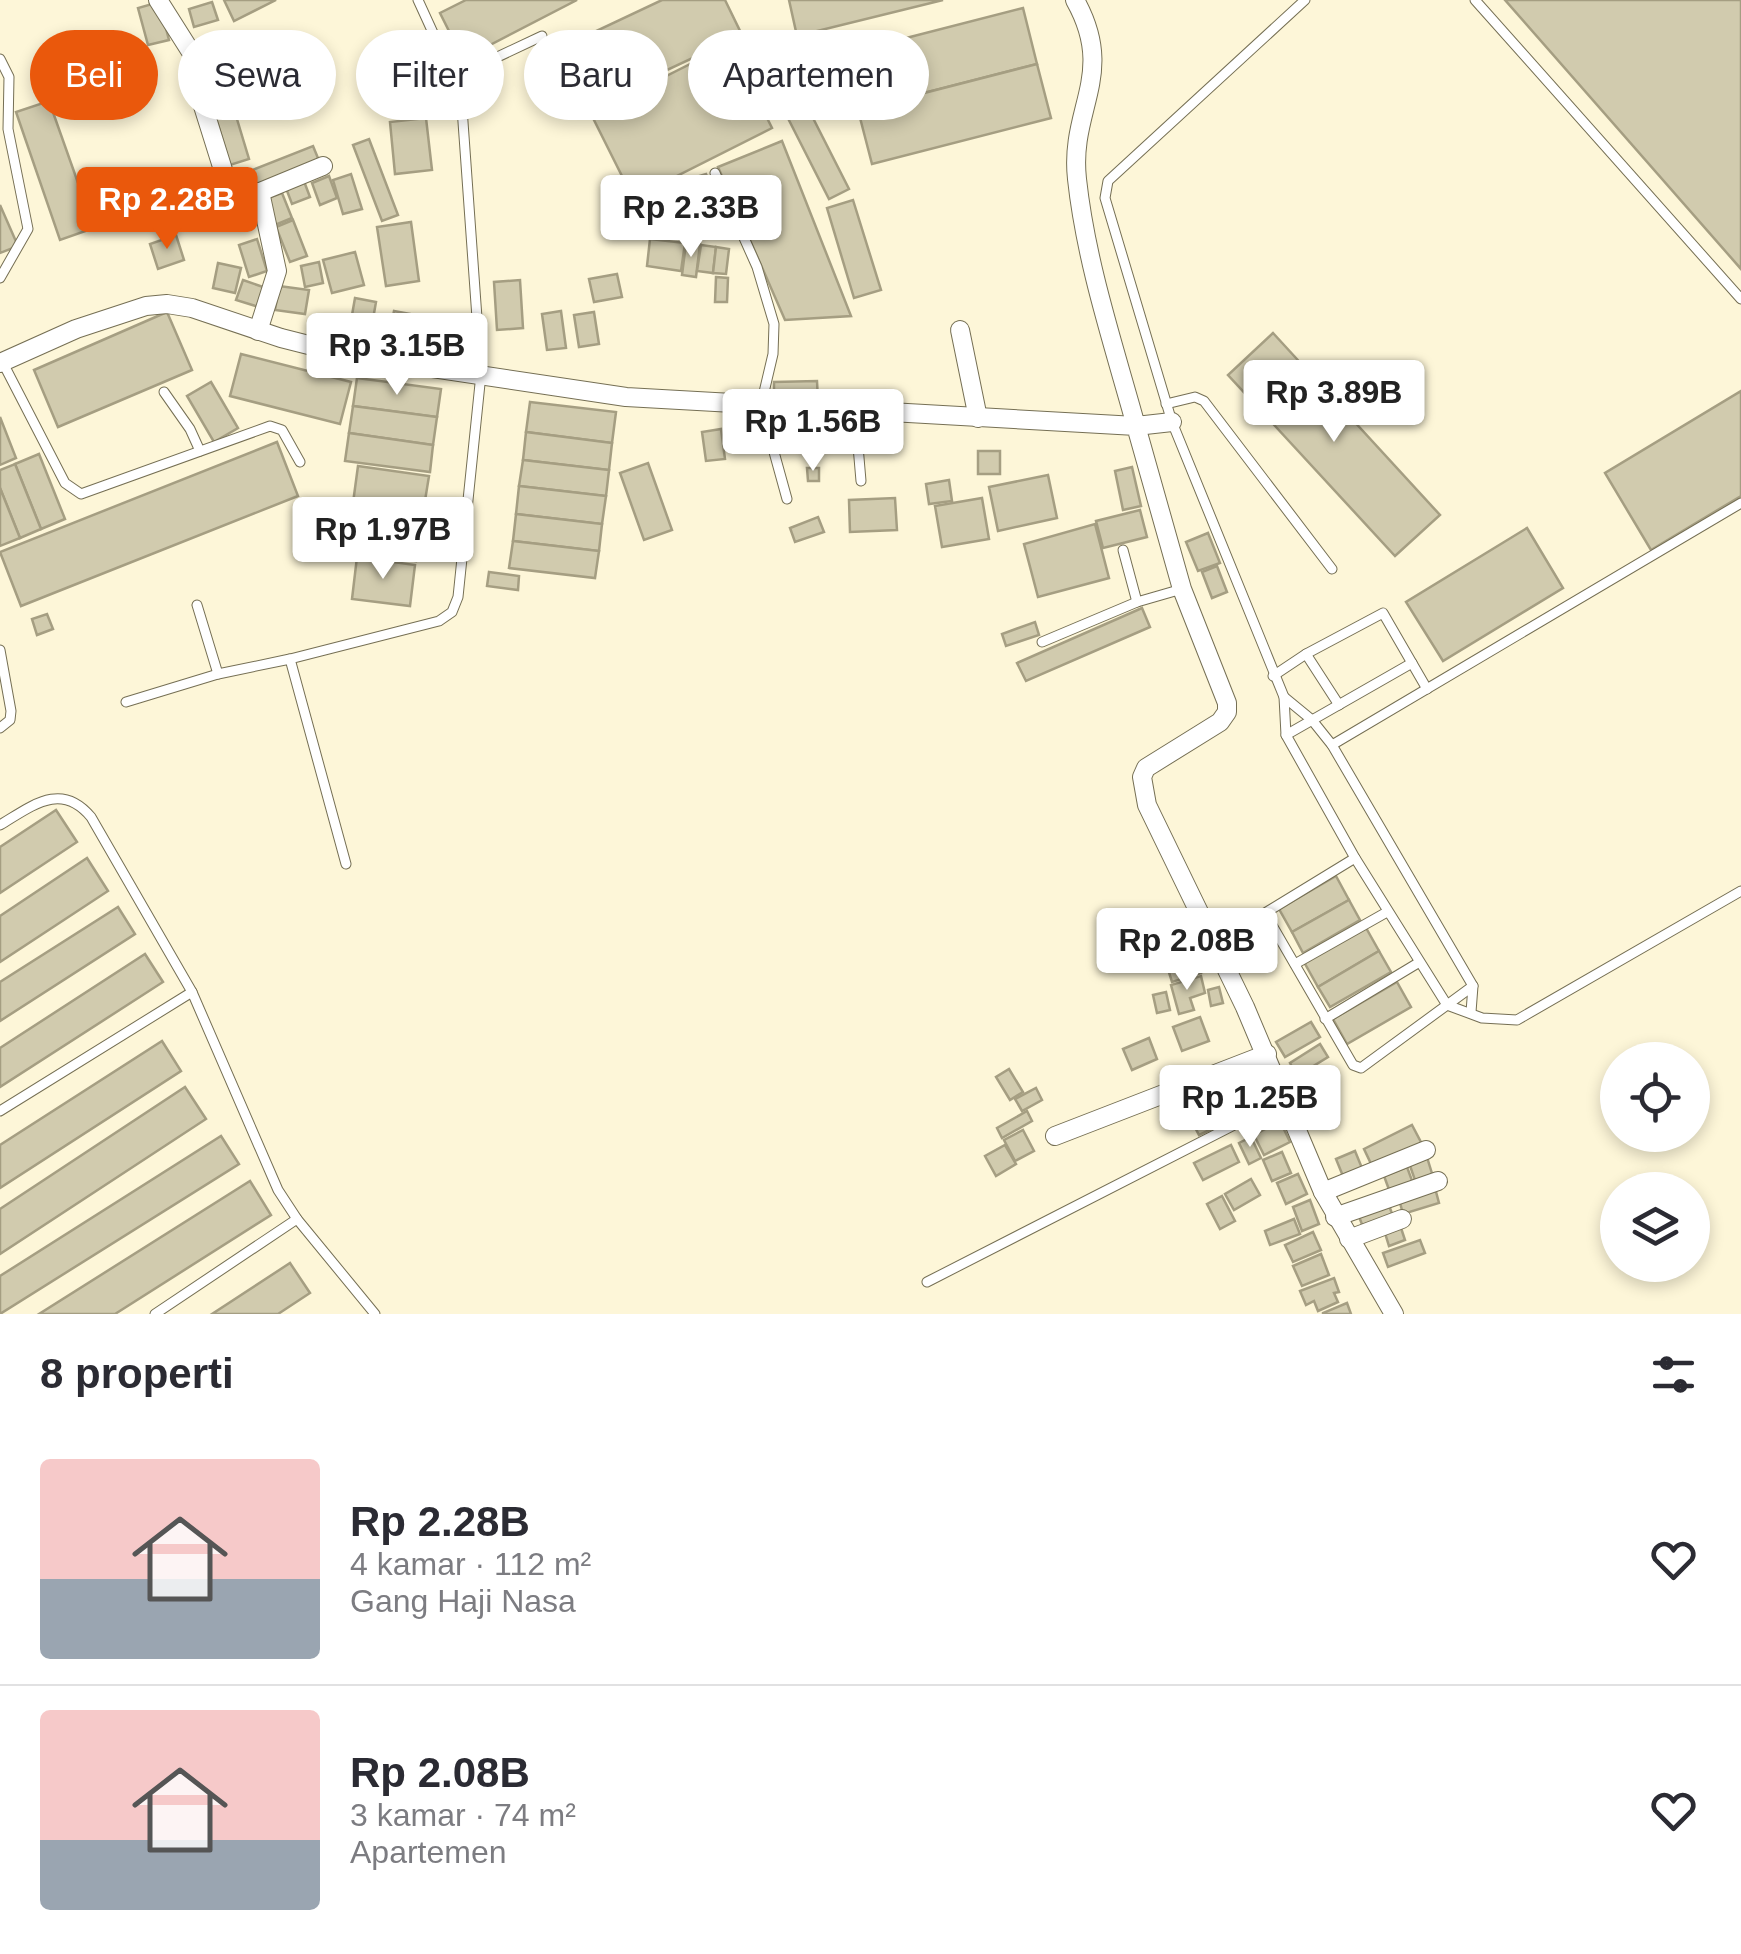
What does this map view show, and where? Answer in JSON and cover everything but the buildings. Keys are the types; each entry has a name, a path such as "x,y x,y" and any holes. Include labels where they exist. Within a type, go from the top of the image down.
{"street":[{"path":"158,0 196,60 203,106 228,189 238,198 323,166"},
{"path":"1075,0 1087,22 1094,55 1092,84 1080,125 1076,177 1096,275 1182,588 1228,712 1220,722 1143,772 1146,805 1267,1054 1323,1192 1393,1314"},
{"path":"258,331 277,270 260,192"},
{"path":"1,361 76,329 146,306 183,306 352,356 626,397 1136,426 1169,413"},
{"path":"960,330 978,418"},
{"path":"1056,1136 1267,1054"},
{"path":"1323,1192 1426,1150"},
{"path":"1336,1217 1438,1180"},
{"path":"1349,1239 1402,1219"}],"lane":[{"path":"418,0 432,30"},
{"path":"1306,0 1108,182 1106,206 1169,413 1284,698 1286,735 1355,858 1447,1005 1482,1018 1518,1020 1741,891"},
{"path":"1475,0 1741,299"},
{"path":"0,58 8,77 4,130 28,228 0,278"},
{"path":"126,702 218,674 438,621 452,612 458,597 482,374 463,120"},
{"path":"716,173 757,267 774,324 773,354 761,406 787,499"},
{"path":"1,361 65,483 74,492 81,494 270,426 282,430 291,440 300,462"},
{"path":"164,392 200,451"},
{"path":"1169,413 1195,397 1204,401 1332,570"},
{"path":"855,411 861,481"},
{"path":"1332,745 1741,503"},
{"path":"1123,550 1136,602"},
{"path":"1042,642 1136,602 1182,588"},
{"path":"197,605 218,674"},
{"path":"1273,676 1383,613 1427,689"},
{"path":"0,650 11,711 10,720 0,728"},
{"path":"1306,654 1340,705"},
{"path":"290,659 346,864"},
{"path":"1286,735 1412,662"},
{"path":"1284,698 1312,720 1332,745 1473,986 1471,1012"},
{"path":"0,825 31,806 60,796 80,804 91,816 192,992 278,1190 375,1314"},
{"path":"1355,858 1266,910 1266,917 1353,1065 1361,1068 1473,986"},
{"path":"1295,964 1388,912"},
{"path":"1325,1019 1418,963"},
{"path":"0,1111 192,992"},
{"path":"928,1282 1283,1100"},
{"path":"155,1314 297,1219"}]}
